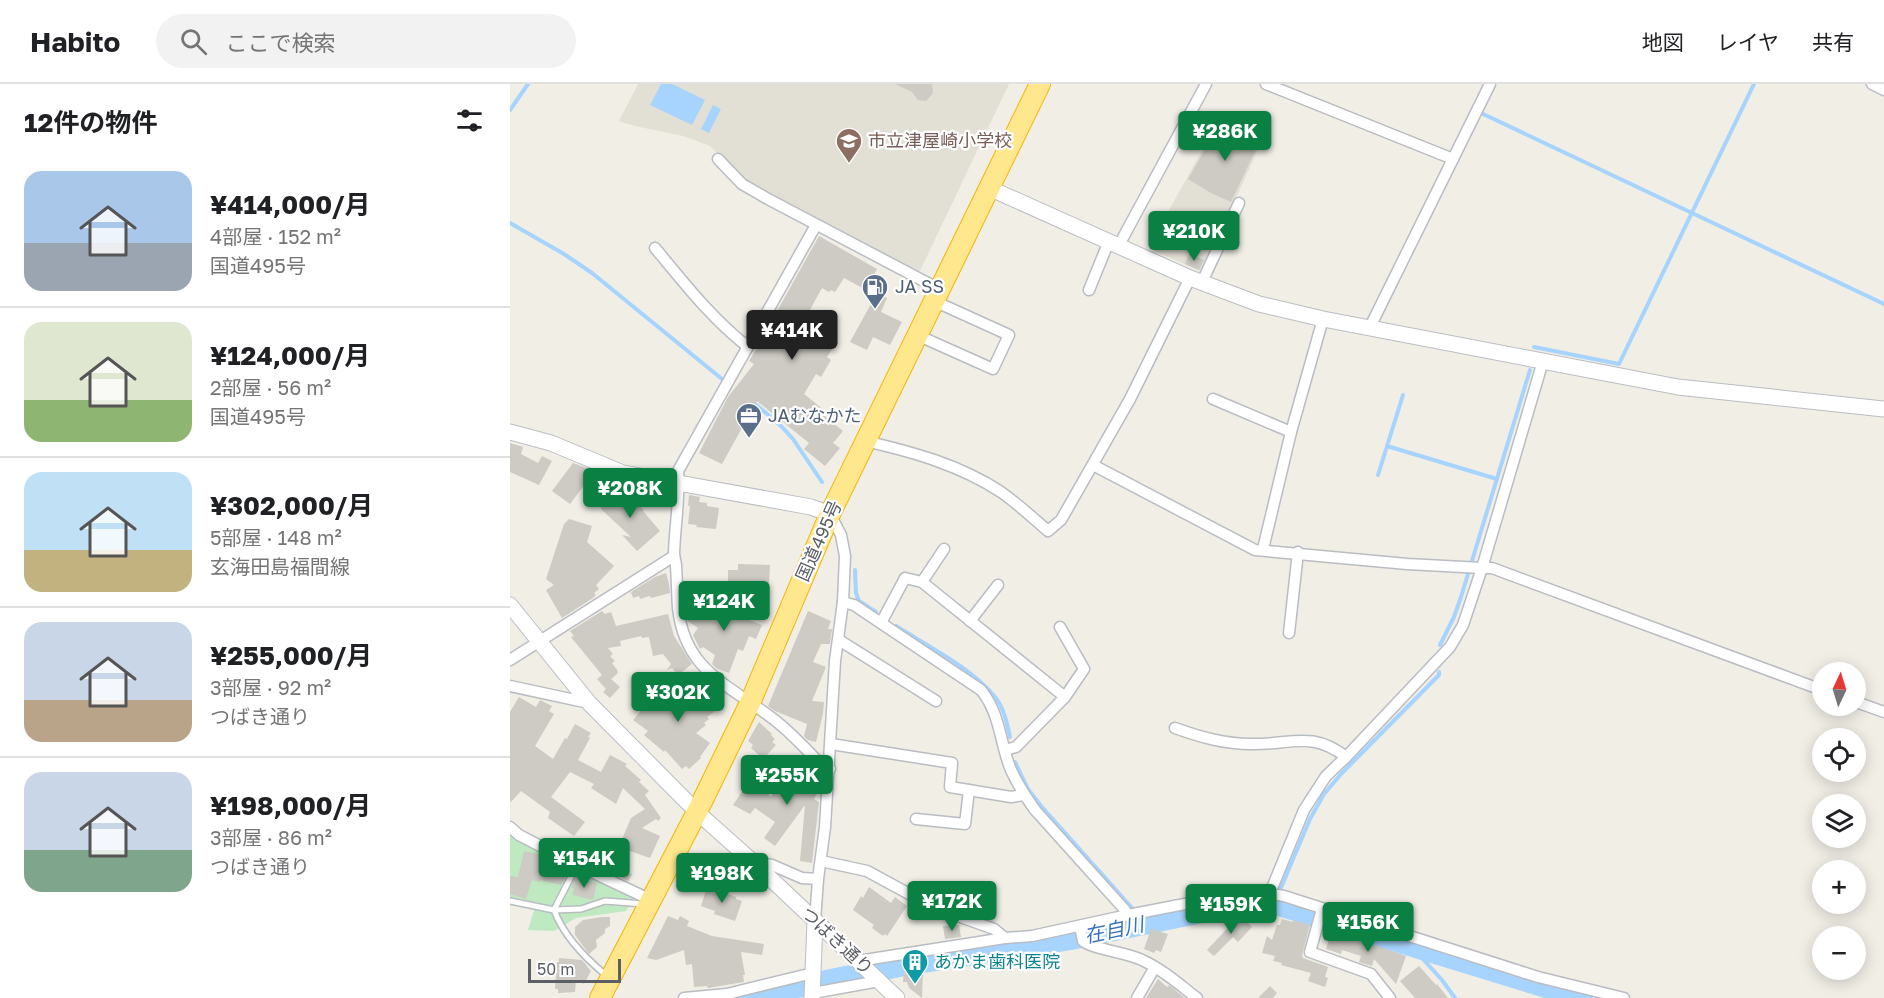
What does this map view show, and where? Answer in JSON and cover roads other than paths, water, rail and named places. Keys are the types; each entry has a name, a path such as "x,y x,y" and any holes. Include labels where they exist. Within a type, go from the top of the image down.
{"highway":[{"name":"国道495号","path":"600,998 697,812 750,703 830,514 1040,84"}],"street":[{"path":"1089,290 1206,84"},
{"path":"1266,84 1453,159"},
{"path":"1370,327 1490,84"},
{"path":"1872,84 1884,90"},
{"path":"718,159 742,184 1009,335 993,369 917,335"},
{"path":"989,188 1196,280 1259,304 1323,319 1678,387 1884,409"},
{"path":"866,441 906,450 939,461 970,476 1000,492 1048,531 1061,520 1239,203"},
{"path":"816,225 678,471 674,556 682,630 701,664 718,681 772,717 825,768 830,769"},
{"path":"655,248 734,337 748,347"},
{"path":"1263,549 1291,432 1323,319"},
{"path":"1270,893 1304,810 1326,776 1450,647 1463,625 1543,361"},
{"path":"1213,399 1291,432"},
{"path":"510,432 551,443 623,473 811,507 830,514 841,535 845,556 830,769 818,879 813,986"},
{"path":"1093,465 1255,550 1298,552 1407,564 1492,567 1812,686"},
{"path":"922,582 944,549"},
{"path":"1289,633 1298,552"},
{"path":"510,660 674,556"},
{"path":"881,623 905,578 922,582 1065,697"},
{"path":"970,621 998,585"},
{"path":"843,602 854,605 981,690 990,701 1009,765 1024,795 1128,915"},
{"name":"つばき通り","path":"510,605 589,703 697,812 897,998"},
{"path":"1005,750 1016,747 1065,697 1084,669 1060,627"},
{"path":"839,640 936,701"},
{"path":"510,686 589,703"},
{"path":"1866,706 1884,712"},
{"path":"1174,728 1218,742 1254,744 1312,740 1334,748 1346,757"},
{"path":"831,744 952,763 950,787 1011,797 1024,795"},
{"path":"916,819 965,824 969,790"},
{"path":"510,827 519,835 650,902"},
{"path":"821,861 867,871 935,908 994,929 1005,938"},
{"path":"753,862 772,865 802,878 818,879"},
{"path":"684,998 813,986 1005,938 1082,934 1128,915 1252,891 1270,893 1538,977 1624,998"},
{"path":"1322,909 1310,952 1371,974 1390,998"},
{"path":"1082,934 1088,945 1115,950 1142,959 1197,998"},
{"path":"1137,998 1155,968"}],"lane":[{"path":"577,865 554,910 560,926 590,962 610,978"},
{"path":"510,901 554,910 581,909 612,900 650,902"}],"water":[{"path":"661,84 672,84 705,100 692,125 650,105"},
{"path":"713,105 721,109 709,133 701,129"}],"waterway":[{"path":"510,110 528,84"},
{"path":"1534,347 1619,364 1754,84"},
{"path":"1481,113 1884,304"},
{"path":"510,223 592,273 722,379"},
{"path":"1440,645 1461,597 1530,370"},
{"path":"1378,475 1403,395"},
{"path":"753,402 793,439 822,482"},
{"path":"1387,446 1497,479"},
{"path":"855,570 856,593 859,601 876,612"},
{"path":"896,626 948,658 986,687 1001,706 1010,737"},
{"path":"1280,890 1310,819 1324,794 1439,675 1439,672"},
{"path":"1015,762 1028,789 1041,806 1133,909"},
{"name":"在自川","path":"744,998 904,965 1071,939 1245,903 1265,902 1582,998"},
{"path":"1412,947 1455,998"}],"place":[{"name":"市立津屋崎小学校","path":"849,164"},
{"name":"JA SS","path":"875,310"},
{"name":"JAむなかた","path":"749,439"},
{"name":"あかま歯科医院","path":"915,985"}]}
